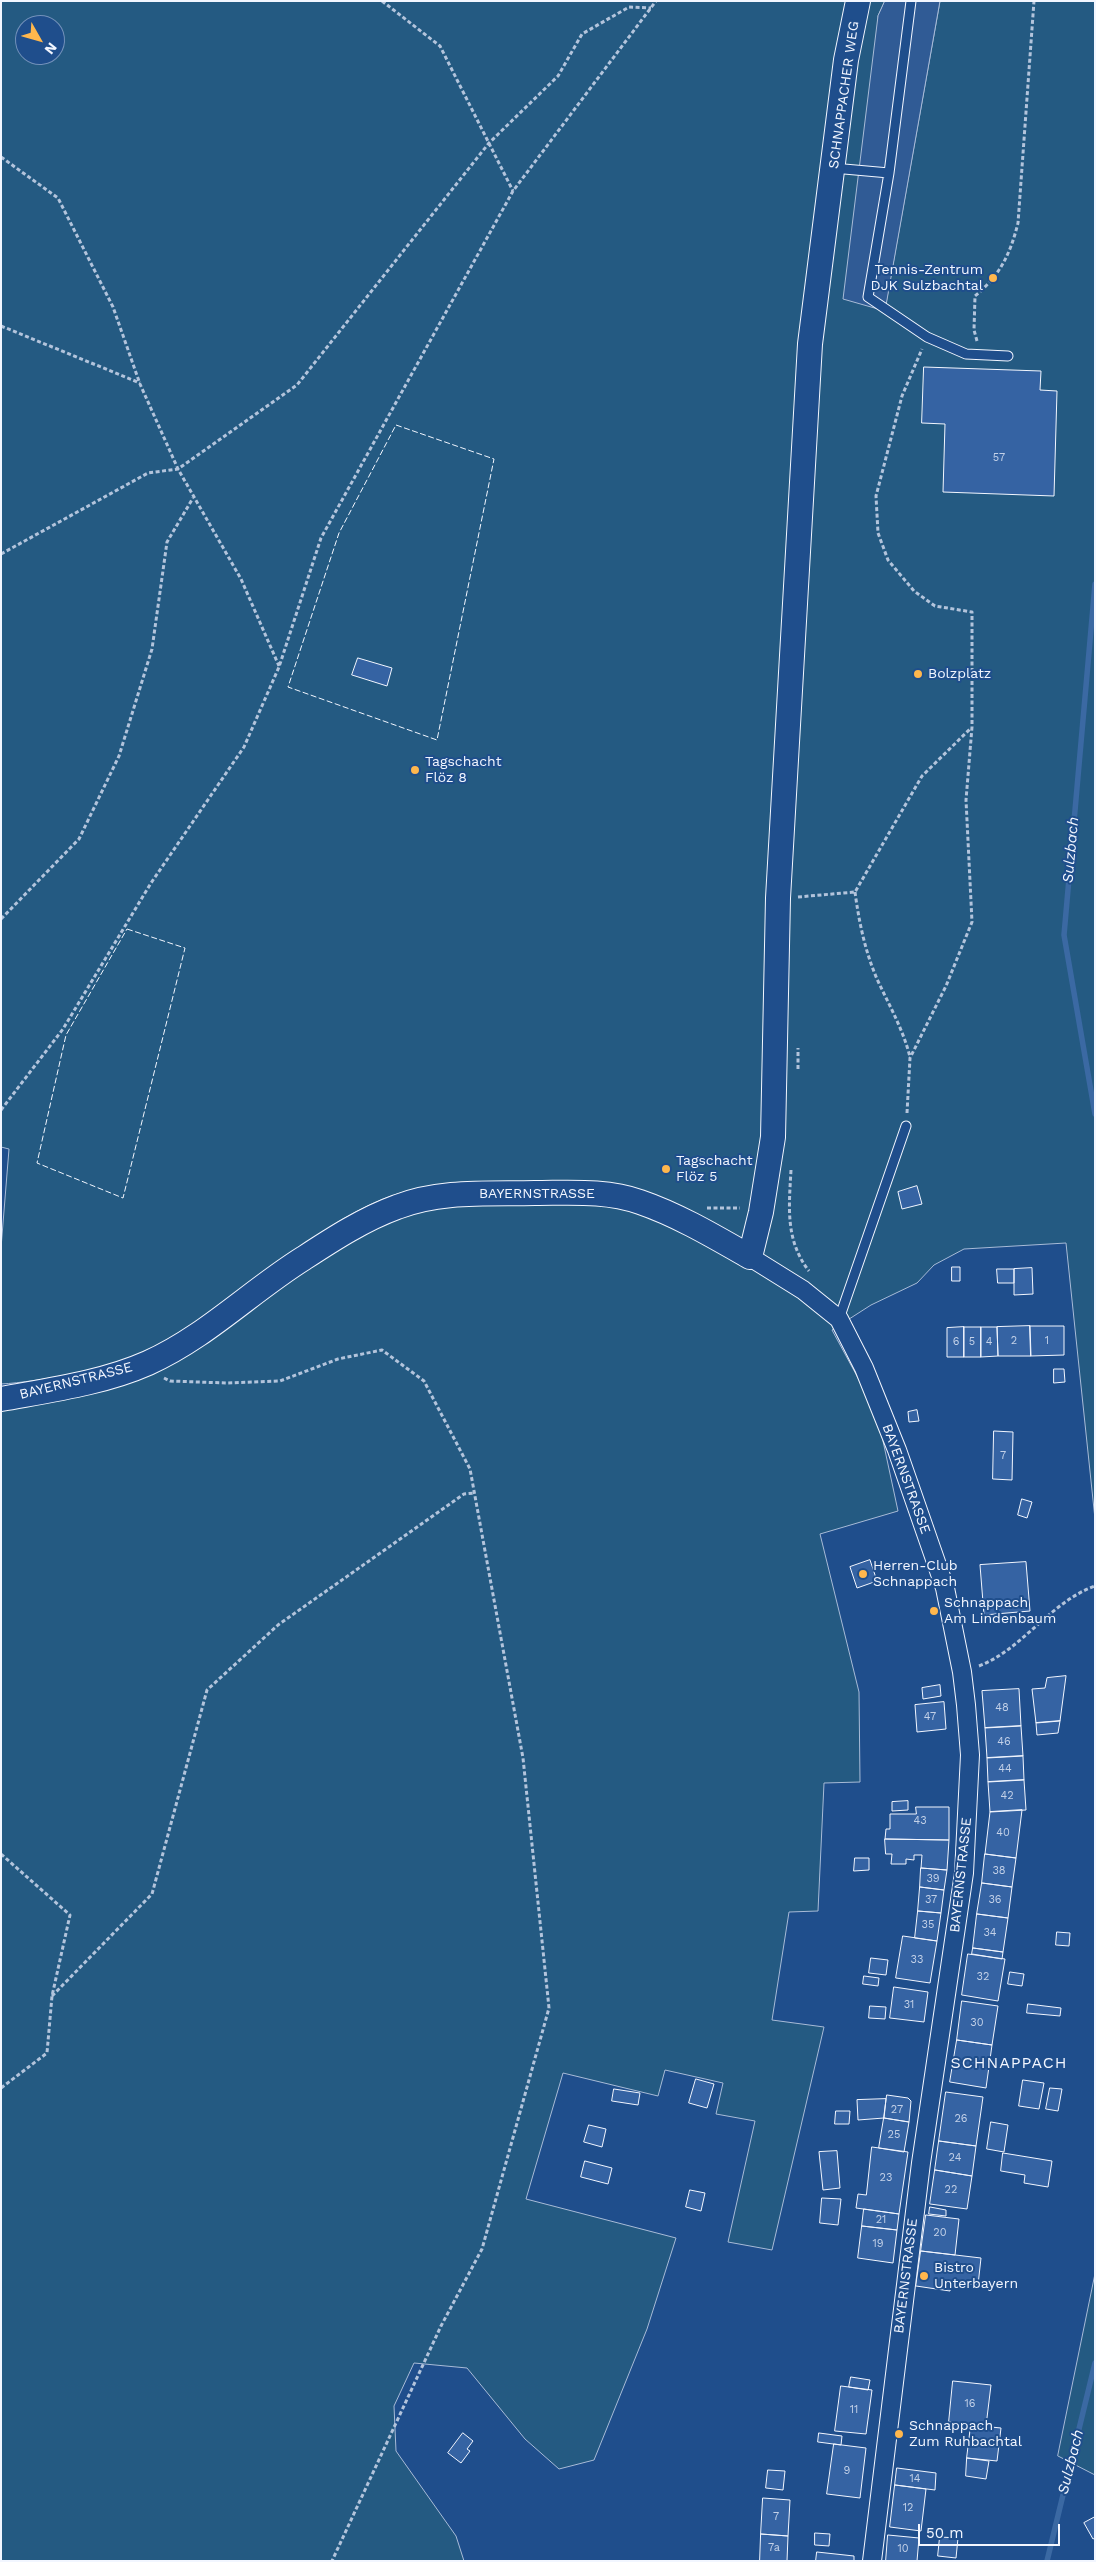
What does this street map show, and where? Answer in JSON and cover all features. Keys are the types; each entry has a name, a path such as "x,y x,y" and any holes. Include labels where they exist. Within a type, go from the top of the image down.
{"street":[{"name":"SCHNAPPACHER WEG","path":"750,1257 762,1208 773,1137 778,898 810,344 846,60 858,1"},
{"name":"BAYERNSTRASSE","path":"1,1399 111,1376 148,1363 192,1338 240,1306 302,1259 362,1224 398,1206 431,1198 470,1194 584,1192 614,1195 639,1201 750,1257 803,1290 839,1319 864,1368 916,1504 945,1588 962,1672 970,1755 964,1872 921,2162 872,2561"}],"lane":[{"path":"912,1 889,173 868,297 928,337 966,354 1008,356"},
{"path":"831,178 889,173"},
{"path":"839,1319 906,1126"}],"path":[{"path":"382,1 440,46 513,192"},
{"path":"1,1110 63,1029 151,883 244,746 279,667 321,538 513,192 656,1"},
{"path":"980,355 974,330 975,296 993,282 1012,246 1018,223 1034,1"},
{"path":"1,554 148,473 178,469 296,385 489,143 558,76 582,34 628,7 652,8"},
{"path":"1,157 58,198 113,307 140,384 178,469 241,579 279,667"},
{"path":"1,326 140,384"},
{"path":"910,1058 946,986 972,922 966,800 972,727 972,612 935,606 914,591 888,560 878,533 876,496 902,396 928,337"},
{"path":"1,919 79,839 118,756 152,649 167,542 193,497"},
{"path":"906,1126 910,1058 904,1035 876,977 860,924 855,892 922,776 972,727"},
{"path":"797,888 797,907"},
{"path":"797,897 855,892"},
{"path":"798,1041 798,1070"},
{"path":"792,1160 789,1209 792,1242 801,1261 811,1273"},
{"path":"705,1208 789,1209"},
{"path":"148,1363 157,1375 170,1381 226,1383 280,1380 338,1359 382,1350 424,1381 470,1469 523,1758 549,2008 482,2249 442,2326 332,2561"},
{"path":"52,1996 152,1894 207,1690 278,1625 464,1494 474,1493"},
{"path":"962,1672 985,1664 1006,1650 1059,1606 1083,1590 1095,1586"},
{"path":"1,1854 70,1914 52,1996 47,2053 1,2088"}],"shaded area":[{"path":"1,1 885,1 878,16 885,309 940,1 1095,1 1095,1519 1066,1243 964,1249 934,1265 917,1283 871,1305 832,1330 877,1413 898,1511 820,1534 859,1692 860,1782 824,1783 818,1911 789,1912 772,2020 824,2027 772,2250 728,2242 755,2121 716,2114 723,2083 665,2070 658,2096 563,2073 526,2199 676,2238 647,2329 594,2460 559,2469 525,2439 467,2368 414,2363 394,2406 396,2451 456,2536 464,2561 1,2561 1,1409 114,1385 366,1232 401,1216 433,1207 616,1184 554,1182 455,1185 406,1191 373,1204 331,1226 213,1311 180,1333 145,1352 95,1369 17,1383 1,1384 1,1248 9,1149 1,1147"},
{"path":"885,1 940,1 885,311 843,299 878,16"},
{"path":"1095,2274 1095,2475 1058,2456"}],"building":[{"path":"924,367 1041,371 1040,390 1057,391 1054,496 943,492 945,424 922,423"},
{"path":"358,658 392,668 387,686 352,675"},
{"path":"917,1186 922,1204 902,1209 898,1192"},
{"path":"952,1267 960,1267 960,1281 952,1281"},
{"path":"1032,1268 1033,1294 1014,1295 1014,1269"},
{"path":"997,1269 1014,1269 1014,1283 998,1283"},
{"path":"1030,1326 1031,1356 998,1356 997,1327"},
{"path":"1030,1326 1064,1326 1064,1355 1031,1356"},
{"path":"964,1327 964,1357 947,1357 947,1328"},
{"path":"964,1327 981,1327 981,1357 964,1357"},
{"path":"981,1327 997,1327 998,1356 981,1357"},
{"path":"1054,1369 1064,1369 1065,1382 1054,1383"},
{"path":"917,1410 919,1421 909,1422 908,1412"},
{"path":"994,1431 1013,1432 1012,1480 993,1479"},
{"path":"1022,1499 1032,1502 1027,1518 1018,1515"},
{"name":"Herren-Club Schnappach","path":"870,1560 877,1581 857,1588 850,1567"},
{"path":"1026,1562 1030,1611 984,1615 980,1565"},
{"path":"1066,1676 1060,1721 1036,1723 1032,1689 1045,1688 1047,1678"},
{"path":"940,1685 941,1696 923,1699 922,1688"},
{"path":"1019,1689 1021,1726 985,1728 982,1691"},
{"path":"944,1702 946,1729 917,1732 915,1705"},
{"path":"1060,1721 1058,1733 1037,1735 1036,1723"},
{"path":"1021,1726 1023,1756 987,1758 985,1728"},
{"path":"1023,1756 1024,1780 988,1782 987,1758"},
{"path":"1024,1780 1026,1810 990,1812 988,1782"},
{"path":"908,1801 908,1810 892,1811 892,1802"},
{"path":"916,1807 949,1807 949,1840 885,1839 886,1829 890,1829 890,1814 916,1814"},
{"path":"1022,1810 1016,1858 985,1854 990,1812"},
{"path":"885,1839 949,1840 947,1870 921,1868 922,1855 914,1855 914,1860 906,1859 906,1864 891,1864 892,1854 886,1854"},
{"path":"985,1854 1016,1858 1012,1887 982,1883"},
{"path":"855,1858 869,1858 869,1870 854,1871"},
{"path":"921,1868 947,1870 944,1890 920,1887"},
{"path":"982,1883 1012,1887 1008,1918 977,1914"},
{"path":"920,1887 944,1890 941,1913 918,1911"},
{"path":"918,1911 941,1913 937,1941 915,1938"},
{"path":"977,1914 1008,1918 1003,1952 973,1948"},
{"path":"1057,1932 1070,1933 1069,1946 1056,1945"},
{"path":"903,1936 937,1941 930,1983 896,1978"},
{"path":"973,1948 1003,1952 1002,1959 972,1954"},
{"path":"968,1954 1005,1959 998,2001 962,1995"},
{"path":"871,1958 888,1960 886,1975 869,1973"},
{"path":"1010,1972 1024,1974 1022,1986 1008,1984"},
{"path":"864,1976 879,1978 878,1986 863,1984"},
{"path":"894,1987 928,1992 924,2022 890,2018"},
{"path":"962,2001 998,2006 992,2045 957,2040"},
{"path":"1028,2004 1061,2008 1060,2016 1027,2013"},
{"path":"870,2006 886,2007 885,2019 869,2018"},
{"path":"957,2040 992,2045 986,2088 950,2082"},
{"path":"696,2079 714,2084 707,2108 689,2103"},
{"path":"1023,2080 1044,2083 1039,2109 1019,2106"},
{"path":"1050,2088 1062,2089 1058,2111 1046,2109"},
{"path":"614,2089 640,2093 638,2105 612,2101"},
{"path":"946,2092 983,2097 976,2146 939,2141"},
{"path":"887,2095 908,2098 911,2101 909,2122 884,2118"},
{"path":"886,2099 884,2118 858,2120 857,2100"},
{"path":"836,2111 850,2111 849,2124 835,2124"},
{"path":"884,2118 909,2122 904,2152 879,2148"},
{"path":"991,2122 1008,2125 1004,2152 987,2149"},
{"path":"589,2125 606,2129 602,2147 584,2142"},
{"path":"939,2141 976,2146 972,2176 935,2170"},
{"path":"872,2147 908,2152 899,2214 856,2208 858,2194 866,2195"},
{"path":"837,2151 840,2188 823,2190 819,2152"},
{"path":"1003,2153 1052,2161 1048,2187 1024,2183 1025,2175 1001,2171"},
{"path":"585,2161 612,2168 608,2184 581,2177"},
{"path":"935,2170 972,2176 967,2209 930,2204"},
{"path":"690,2190 705,2193 701,2211 686,2207"},
{"path":"822,2198 841,2199 838,2225 820,2223"},
{"path":"930,2207 946,2210 946,2216 929,2214"},
{"path":"864,2209 899,2214 897,2230 862,2226"},
{"path":"926,2215 959,2219 955,2255 921,2251"},
{"path":"862,2226 897,2230 893,2263 858,2258"},
{"path":"921,2251 981,2258 978,2285 951,2282 950,2291 916,2286"},
{"path":"851,2377 870,2380 868,2390 849,2387"},
{"path":"953,2381 991,2385 986,2426 949,2422"},
{"path":"841,2386 872,2390 866,2434 835,2431"},
{"path":"971,2425 1001,2428 997,2461 967,2458"},
{"path":"463,2433 473,2441 467,2449 470,2451 461,2463 448,2453"},
{"path":"819,2433 842,2436 841,2445 818,2442"},
{"path":"834,2444 866,2448 860,2498 827,2494"},
{"path":"967,2458 989,2461 986,2479 966,2476"},
{"path":"897,2468 936,2473 935,2490 895,2485"},
{"path":"768,2470 785,2471 783,2490 766,2488"},
{"path":"895,2485 926,2489 921,2531 890,2527"},
{"path":"763,2498 790,2500 788,2536 761,2534"},
{"path":"1095,2517 1095,2538 1093,2539 1084,2523"},
{"path":"815,2533 830,2534 829,2546 815,2545"},
{"path":"761,2534 788,2536 787,2561 760,2561"},
{"path":"888,2535 919,2538 917,2561 886,2561"},
{"path":"940,2537 958,2538 956,2558 938,2556"},
{"path":"817,2552 854,2556 854,2561 816,2561"}],"waterway":[{"name":"Sulzbach","path":"1095,584 1064,935 1095,1114"},
{"name":"Sulzbach","path":"1047,2561 1095,2363"}],"fence":[{"path":"396,425 494,459 437,740 288,687 339,533 396,425"},
{"path":"127,929 185,948 123,1198 37,1163 66,1035 127,929"}],"place":[{"name":"Tennis-Zentrum DJK Sulzbachtal","path":"993,278"},
{"name":"Bolzplatz","path":"918,674"},
{"name":"Tagschacht Flöz 8","path":"415,770"},
{"name":"Tagschacht Flöz 5","path":"666,1169"},
{"name":"Herren-Club Schnappach","path":"863,1574"},
{"name":"Schnappach Am Lindenbaum","path":"934,1611"},
{"name":"Bistro Unterbayern","path":"924,2276"},
{"name":"Schnappach Zum Ruhbachtal","path":"899,2434"}],"district":[{"name":"SCHNAPPACH","path":"1009,2063"}]}
